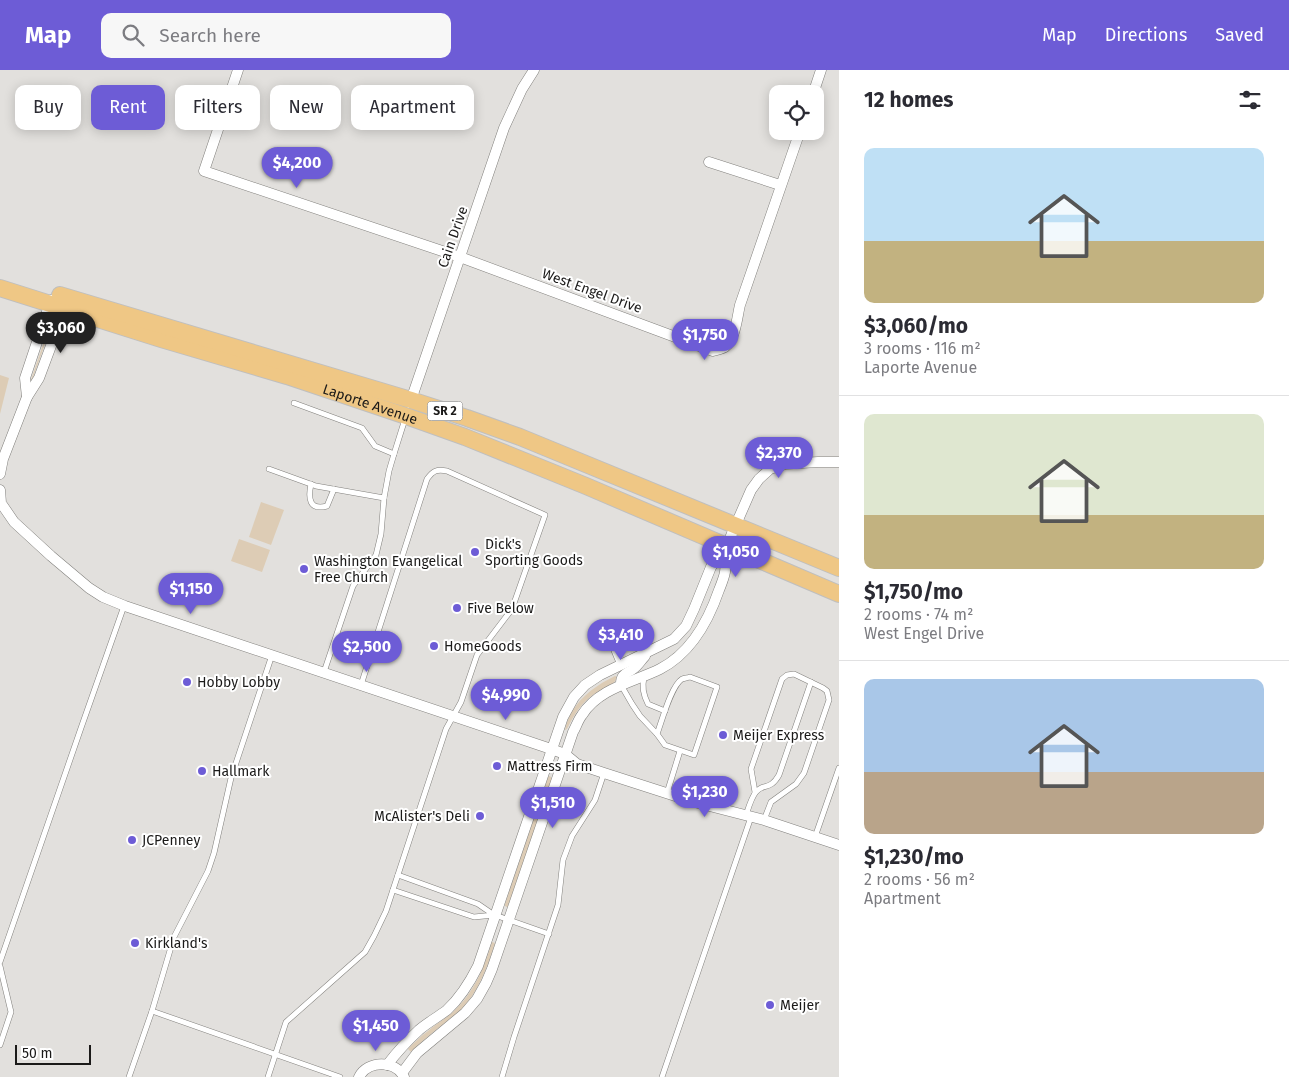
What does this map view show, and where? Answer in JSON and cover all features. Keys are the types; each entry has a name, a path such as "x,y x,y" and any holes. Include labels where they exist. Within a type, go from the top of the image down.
{"main road":[{"name":"Laporte Avenue","path":"0,277 161,338 287,376 406,416 514,456 839,594"},
{"name":"Laporte Avenue","path":"0,288 59,300 411,400 467,418 520,437 839,568"}],"street":[{"name":"West Engel Drive","path":"238,70 204,171 460,257 713,351 723,348 729,342 780,185 797,140"},
{"name":"Cain Drive","path":"406,416 504,128 522,89 534,70"},
{"path":"816,85 822,70"},
{"path":"709,162 780,185"},
{"path":"27,397 25,378 59,300"},
{"path":"0,474 3,459 27,397 39,378 59,300"},
{"path":"387,1065 420,1029 446,1010 464,992 471,980 478,966 551,749 563,717 574,697 600,675 674,639 686,626 711,567 727,545 751,490 770,469 785,464 839,462"},
{"path":"0,490 1,503 14,522 89,588 103,597 124,606 551,749 565,754 577,764 694,802 764,820 839,845"},
{"path":"359,1077 368,1067 378,1064 394,1067 403,1075 417,1053 466,1013 477,999 492,969 565,754 582,714 602,695 621,684 662,668 681,655 707,621 725,572 727,545"},
{"path":"621,684 621,678 633,669 651,650"}],"lane":[{"path":"294,403 362,428 375,446 394,454"},
{"path":"324,672 353,586 376,554 381,534 384,498 394,454 406,416"},
{"path":"269,469 334,490 384,498"},
{"path":"268,1077 286,1022 364,952 374,936 386,911 446,729 461,702 477,655 512,609 545,515 447,471 438,469 432,472 427,479 361,685"},
{"path":"311,484 310,501 314,506 321,508 327,506 334,490"},
{"path":"0,1045 11,1012 0,964 124,606"},
{"path":"610,641 620,665"},
{"path":"130,1077 174,937 208,871 214,853 231,778 272,655"},
{"path":"662,1077 749,816 755,792 751,769 782,679 784,676 794,674 827,691 829,700 804,773 796,784 771,802 764,820"},
{"path":"644,676 642,684 643,694 648,704 665,711"},
{"path":"621,684 640,716 658,734 665,745 694,755 717,687 690,677 682,679 675,688 658,734"},
{"path":"755,792 761,788 771,786 776,781 811,682"},
{"path":"667,793 680,751"},
{"path":"816,837 839,768"},
{"path":"502,1077 558,905 563,860 572,836 595,800 604,773"},
{"path":"398,876 478,904 494,915 549,934"},
{"path":"393,890 474,917 494,915"},
{"path":"152,1012 340,1077"}],"shaded area":[{"path":"48,330 49,333 31,380"},
{"path":"0,375 9,378 0,414"},
{"path":"261,502 284,510 271,545 249,537"},
{"path":"239,539 270,550 262,572 231,561"},
{"path":"615,676 617,677 616,680 611,685 591,696 583,704 565,730 572,712 583,697 598,685"},
{"path":"550,776 552,779 507,907 505,904 548,777"},
{"path":"492,942 495,943 489,962 472,997 452,1019 430,1034 411,1052 408,1049 410,1047 453,1012 467,997 482,971"}],"place":[{"name":"Dick's Sporting Goods","path":"475,552"},
{"name":"Washington Evangelical Free Church","path":"304,569"},
{"name":"Five Below","path":"457,608"},
{"name":"HomeGoods","path":"434,646"},
{"name":"Hobby Lobby","path":"187,682"},
{"name":"Meijer Express","path":"723,735"},
{"name":"Mattress Firm","path":"497,766"},
{"name":"Hallmark","path":"202,771"},
{"name":"McAlister's Deli","path":"480,816"},
{"name":"JCPenney","path":"132,840"},
{"name":"Kirkland's","path":"135,943"},
{"name":"Meijer","path":"770,1005"}]}
